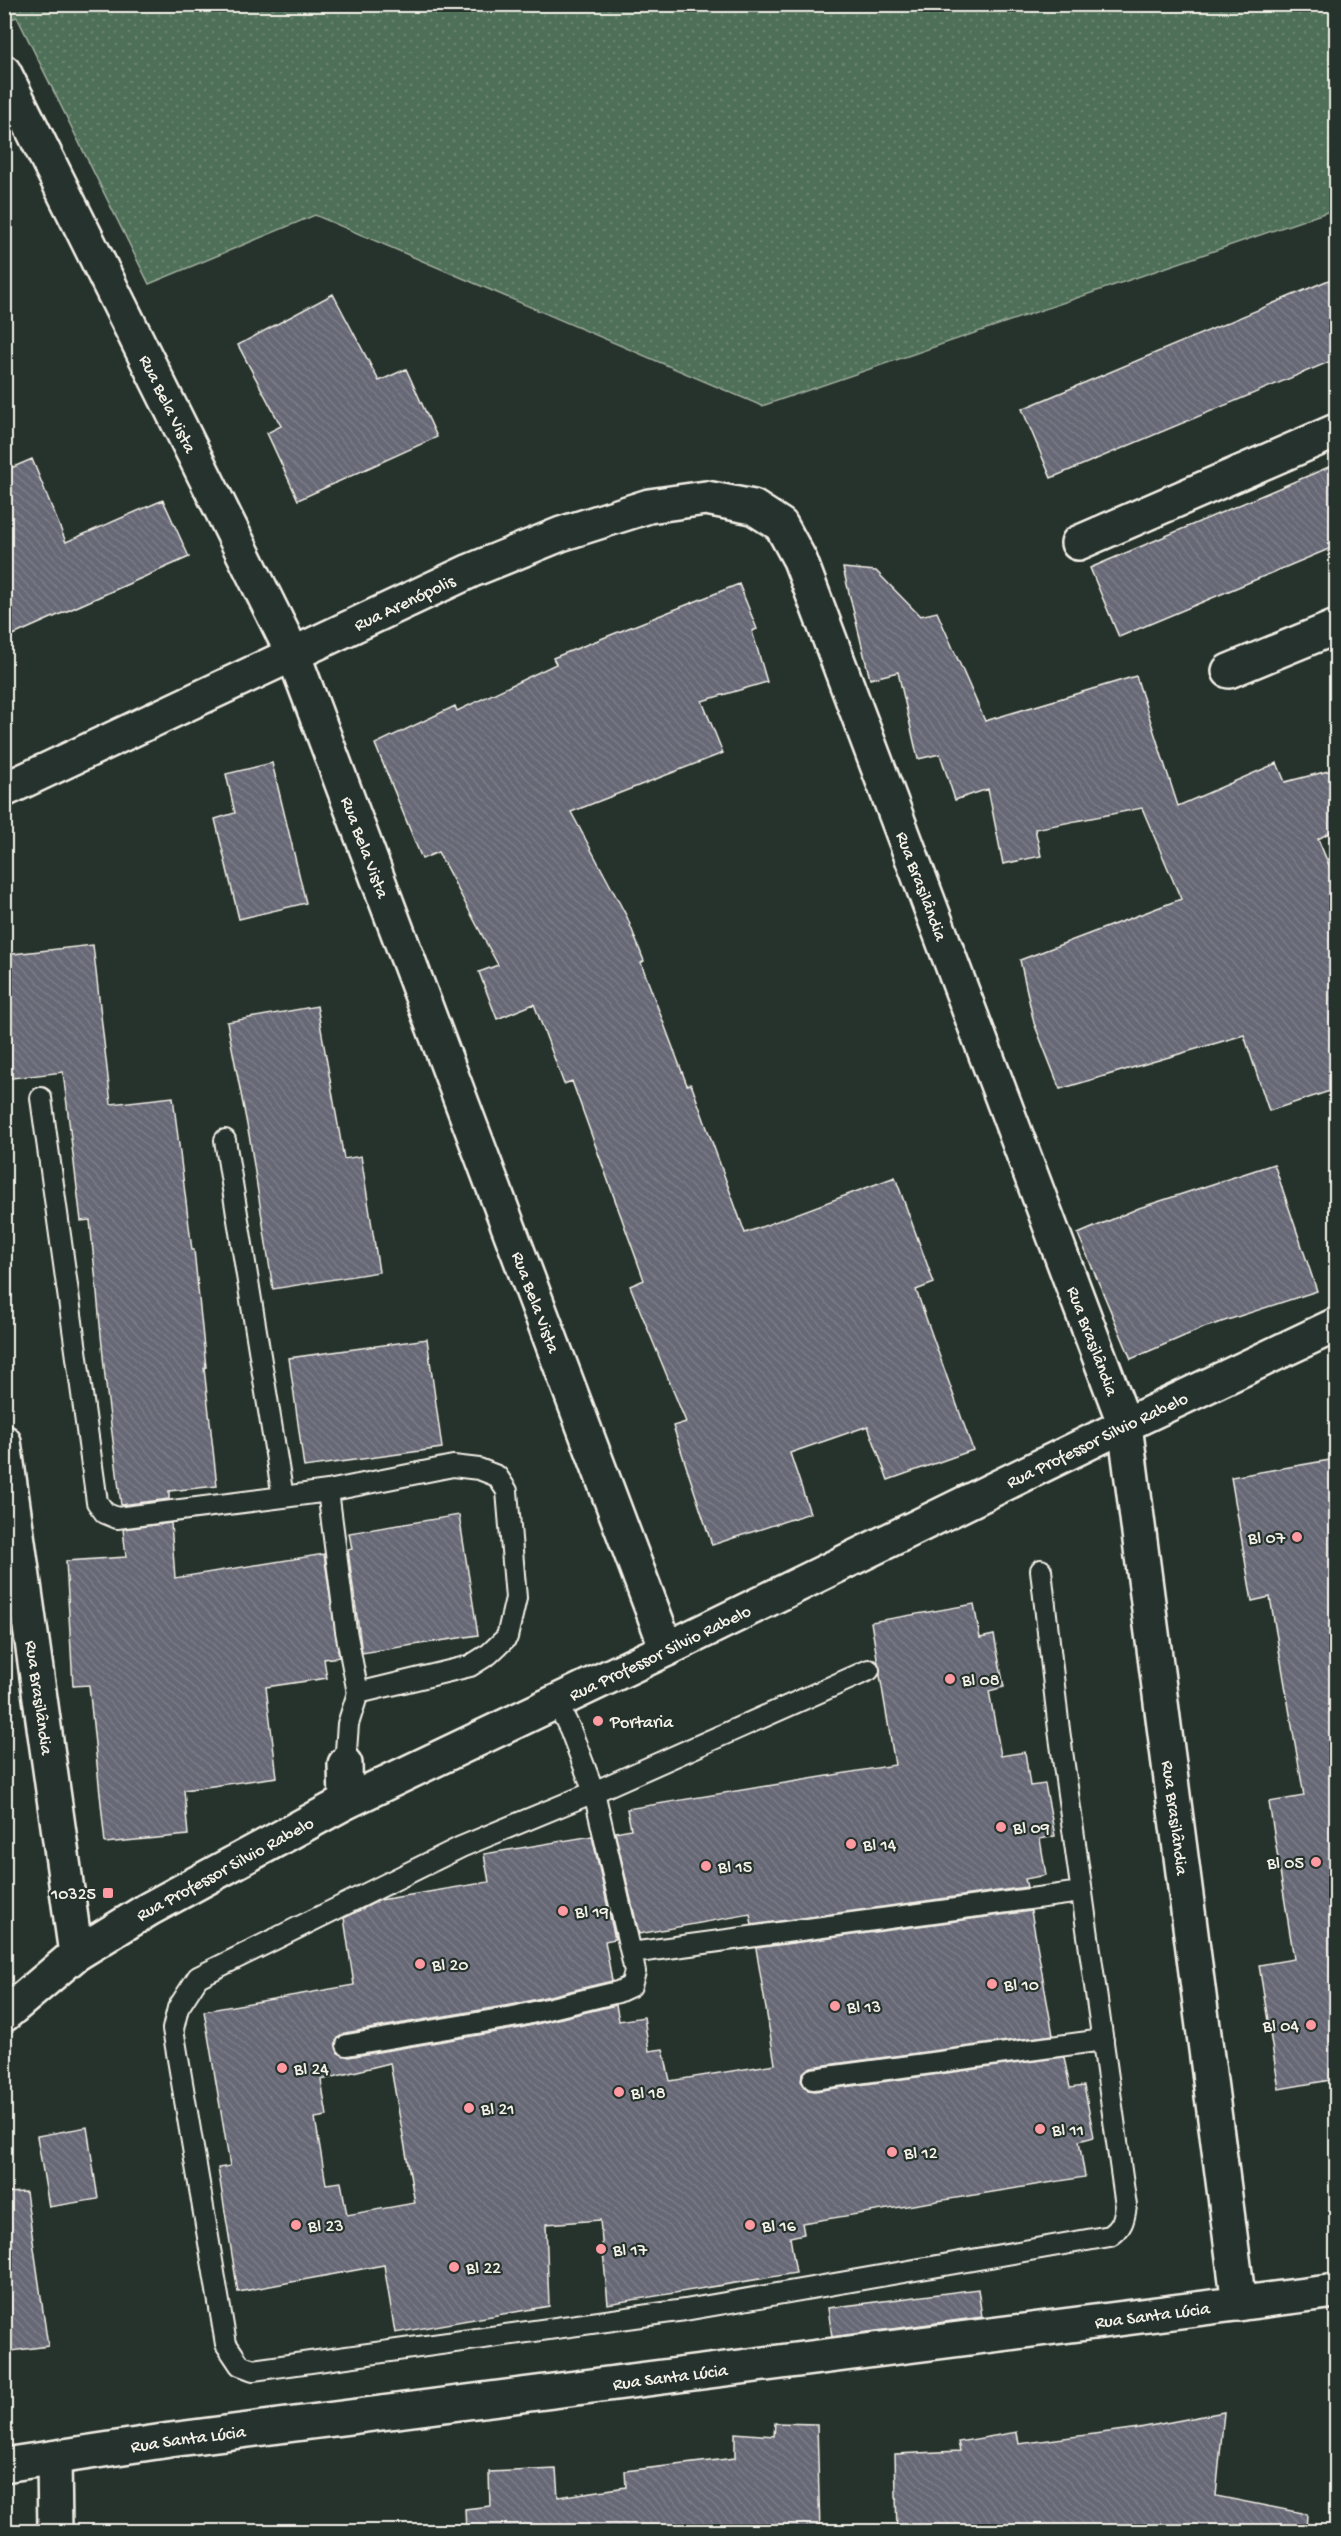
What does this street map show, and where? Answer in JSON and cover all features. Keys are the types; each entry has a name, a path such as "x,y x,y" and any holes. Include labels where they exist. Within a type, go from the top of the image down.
{"street":[{"name":"Rua Bela Vista","path":"4,72 294,656 667,1649"},
{"path":"1078,543 1336,431"},
{"name":"Rua Arenópolis","path":"4,790 294,656 470,571 561,534 649,506 706,498 753,507 781,525 800,560"},
{"name":"Rua Brasilândia","path":"800,560 1125,1425 1239,2304"},
{"path":"1229,671 1336,627"},
{"name":"Rua Professor Silvio Rabelo","path":"4,2015 76,1954 149,1909 346,1802 667,1649 1125,1425 1336,1326"},
{"name":"Rua Brasilândia","path":"4,1442 76,1954"},
{"path":"345,1764 346,1802"},
{"name":"Rua Santa Lúcia","path":"4,2465 170,2440 1336,2291"},
{"path":"54,2458 55,2532"}],"lane":[{"path":"41,1098 97,1502 105,1513 117,1518 328,1491 453,1466 479,1469 497,1476 507,1491 516,1598 507,1637 470,1666 358,1693"},
{"path":"225,1140 283,1497"},
{"path":"328,1491 346,1631 358,1693 348,1724 345,1764"},
{"path":"869,1670 594,1792 461,1847 198,1977 178,2008 173,2029 226,2344 240,2365 253,2370 685,2310 1110,2236 1119,2230 1124,2221 1126,2206 1059,1730 1041,1570"},
{"path":"347,2045 518,2016 618,1992 632,1986 634,1978 631,1953 594,1792 570,1729 556,1701"},
{"path":"631,1953 1081,1892"},
{"path":"813,2079 1103,2040"}],"green space":[{"path":"5,4 1336,5 1336,209 762,406 315,215 149,284 17,17 5,21"}],"building":[{"path":"1336,277 1336,359 1051,478 1022,409"},
{"path":"333,294 379,381 406,369 437,437 298,500 267,433 281,426 238,345"},
{"path":"32,459 66,542 163,500 189,557 4,639 4,471"},
{"path":"1336,464 1336,546 1119,637 1090,568"},
{"path":"843,568 876,571 920,616 937,612 985,721 1136,676 1178,806 1277,763 1285,782 1336,769 1336,829 1318,839 1336,882 1336,1089 1269,1111 1244,1035 1060,1089 1034,1023 1020,960 1181,899 1142,808 1035,829 1041,856 1003,864 988,789 955,800 940,754 918,759 898,672 870,679"},
{"path":"739,584 757,629 752,631 767,682 702,701 723,753 571,812 627,917 644,961 641,963 687,1085 691,1084 745,1233 895,1177 934,1283 916,1290 973,1450 888,1480 868,1426 790,1453 810,1513 712,1545 673,1426 686,1422 630,1286 644,1280 572,1081 564,1084 534,1004 497,1019 479,972 498,965 438,852 422,859 375,744 455,706 457,711 556,664 553,658"},
{"path":"272,763 306,903 239,919 215,819 235,813 226,774"},
{"path":"93,945 111,1104 173,1097 192,1250 194,1250 217,1486 169,1491 169,1499 121,1505 105,1377 90,1220 81,1221 63,1072 4,1079 4,955"},
{"path":"317,1006 344,1159 361,1156 379,1272 273,1289 250,1140 227,1022"},
{"path":"1274,1164 1317,1291 1203,1328 1131,1359 1078,1234 1139,1208"},
{"path":"427,1339 442,1448 304,1467 289,1358"},
{"path":"1336,1459 1336,2079 1279,2089 1259,1965 1294,1959 1269,1802 1304,1796 1270,1597 1252,1601 1231,1477"},
{"path":"459,1515 478,1635 362,1653 348,1550 352,1549 349,1533"},
{"path":"171,1523 175,1578 324,1554 339,1657 324,1659 327,1678 266,1687 277,1777 184,1790 188,1835 105,1843 89,1685 73,1686 66,1561 126,1557 123,1529"},
{"path":"974,1604 980,1638 994,1635 1004,1687 989,1691 1001,1756 1025,1752 1030,1786 1045,1784 1055,1836 1040,1839 1046,1875 1025,1879 1027,1887 752,1925 750,1914 639,1934 615,1832 631,1829 627,1809 895,1765 871,1622"},
{"path":"592,1836 615,1939 605,1941 612,1981 516,2004 345,2033 336,2041 338,2053 349,2057 520,2028 616,2005 619,2021 644,2017 649,2051 663,2049 670,2081 775,2064 756,1948 1031,1911 1053,2035 811,2067 802,2074 801,2081 808,2090 815,2091 1064,2057 1070,2088 1084,2086 1094,2137 1079,2141 1085,2177 802,2223 804,2234 790,2237 796,2273 608,2304 600,2220 546,2224 549,2306 395,2333 384,2265 238,2292 218,2168 230,2166 204,2011 354,1985 344,1918 380,1900 489,1882 484,1854","holes":["390,2063 415,2203 347,2215 341,2182 326,2184 315,2118 327,2116 321,2080"]},
{"path":"87,2127 98,2199 49,2207 37,2136"},
{"path":"26,2192 48,2346 4,2352 4,2193"},
{"path":"978,2289 982,2317 832,2337 828,2308"},
{"path":"1224,2412 1216,2496 1307,2514 1306,2532 897,2532 895,2454 960,2451 958,2442 1017,2432 1019,2444 1139,2428"},
{"path":"775,2423 817,2424 820,2532 466,2532 465,2509 490,2506 489,2472 556,2469 558,2497 626,2487 625,2471 735,2458 735,2433 774,2436"}],"place":[{"name":"Bl 07","path":"1297,1537"},
{"name":"Bl 08","path":"950,1679"},
{"name":"Portaria","path":"598,1721"},
{"name":"Bl 09","path":"1001,1827"},
{"name":"Bl 14","path":"851,1844"},
{"name":"Bl 05","path":"1316,1862"},
{"name":"Bl 15","path":"706,1866"},
{"name":"10325","path":"108,1893"},
{"name":"Bl 19","path":"563,1911"},
{"name":"Bl 20","path":"420,1964"},
{"name":"Bl 10","path":"992,1984"},
{"name":"Bl 13","path":"835,2006"},
{"name":"Bl 04","path":"1311,2025"},
{"name":"Bl 24","path":"282,2068"},
{"name":"Bl 18","path":"619,2092"},
{"name":"Bl 21","path":"469,2108"},
{"name":"Bl 11","path":"1040,2129"},
{"name":"Bl 12","path":"892,2152"},
{"name":"Bl 23","path":"296,2225"},
{"name":"Bl 16","path":"750,2225"},
{"name":"Bl 17","path":"601,2249"},
{"name":"Bl 22","path":"454,2267"}]}
